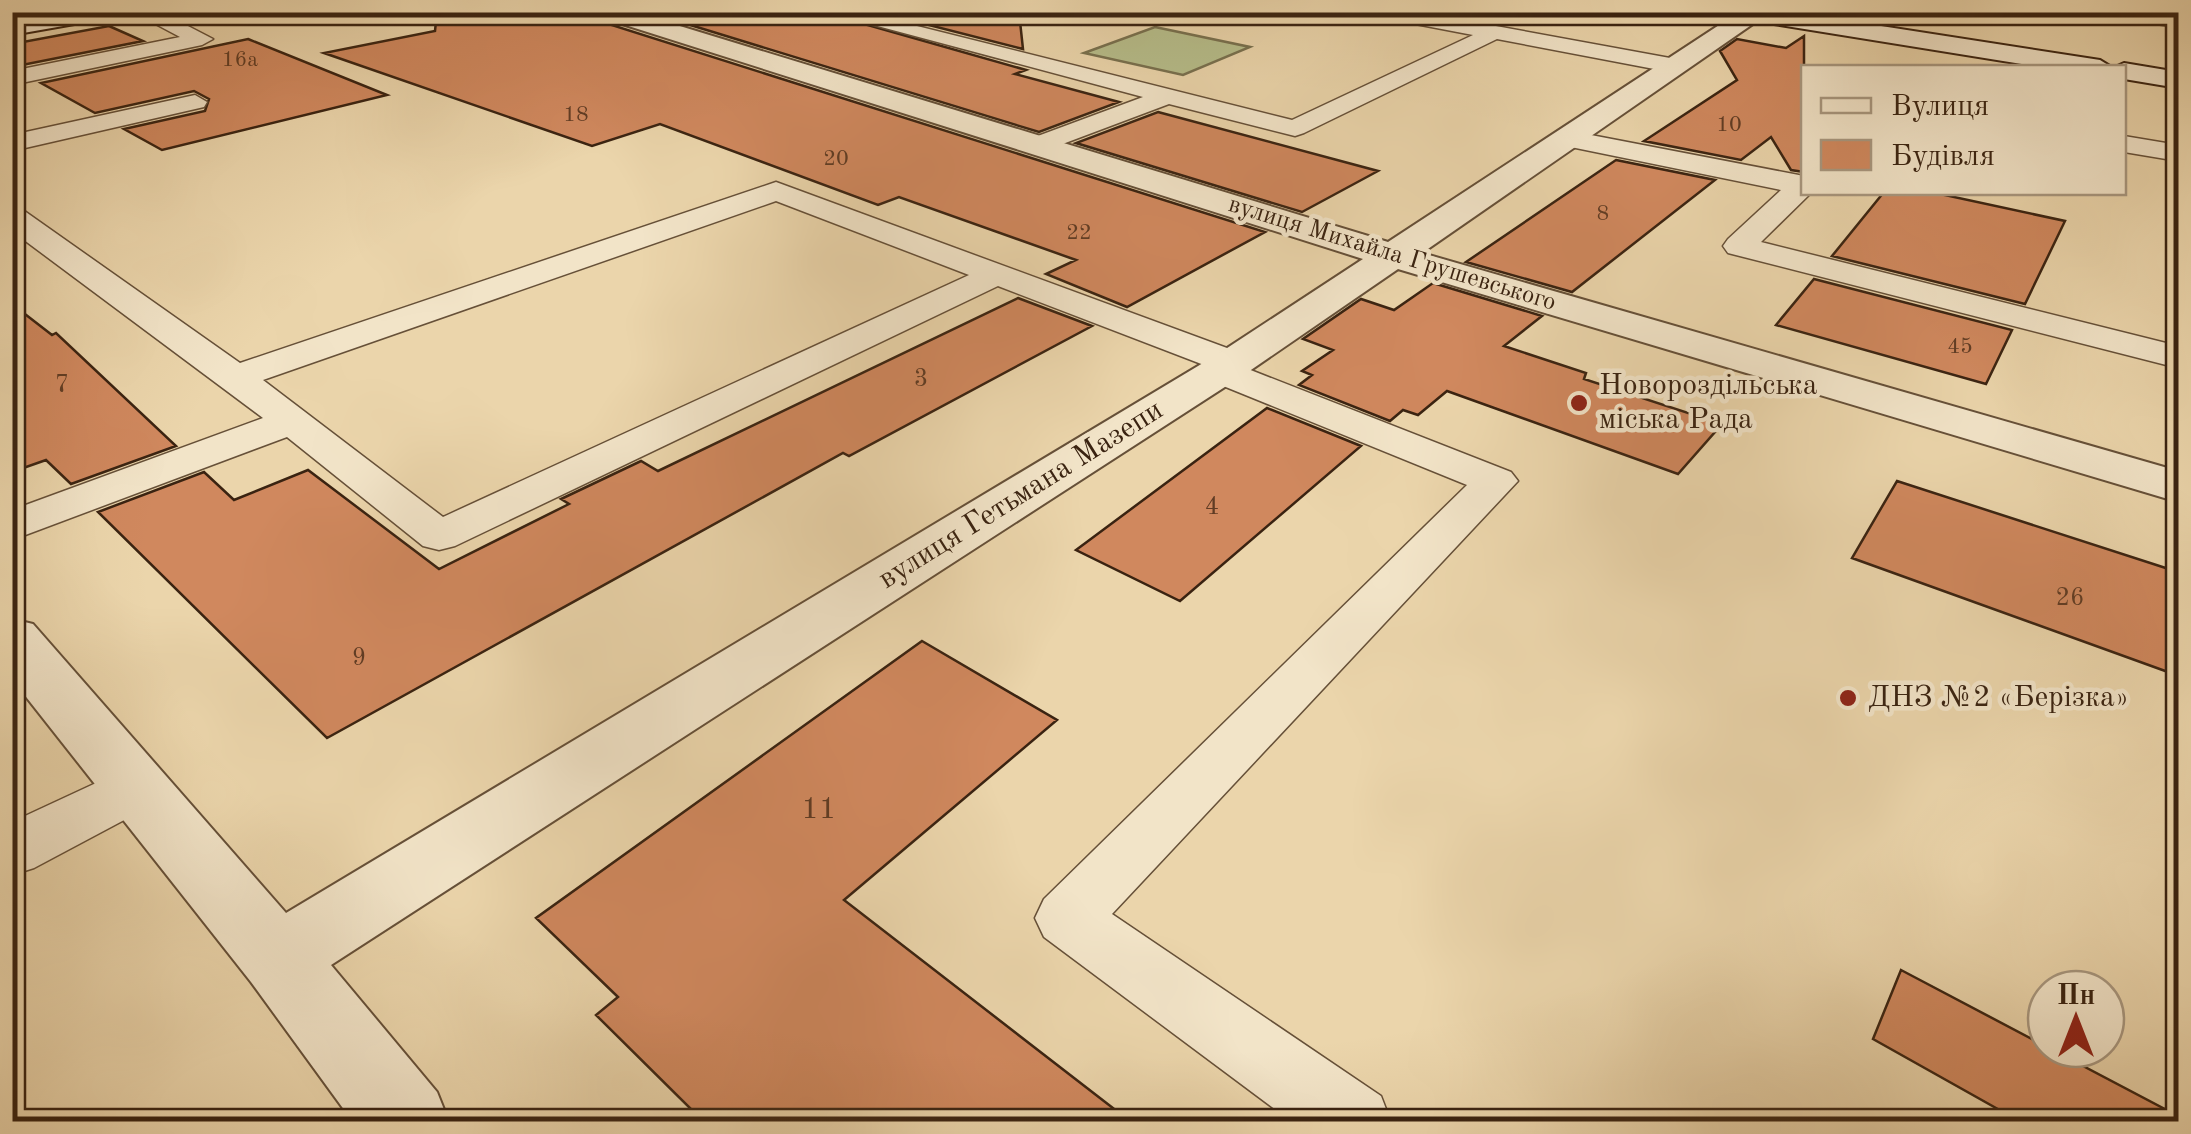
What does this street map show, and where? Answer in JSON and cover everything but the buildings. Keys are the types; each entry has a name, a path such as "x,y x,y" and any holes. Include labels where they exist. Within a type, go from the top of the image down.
{"street":[{"path":"12,28 103,12"},
{"name":"вулиця Михайла Грушевського","path":"608,12 1392,256 2178,486"},
{"path":"1748,13 2081,65"},
{"name":"вулиця Гетьмана Мазепи","path":"278,958 1226,367 1748,13"},
{"path":"2126,71 2178,80"},
{"path":"12,638 278,958 406,1122"}],"lane":[{"path":"12,78 202,40 143,12"},
{"path":"835,12 1296,128 1494,33"},
{"path":"1384,12 1670,65"},
{"path":"2125,13 2178,21"},
{"path":"1036,146 1167,96"},
{"path":"12,142 194,102"},
{"path":"1565,138 1801,185"},
{"path":"2126,144 2178,153"},
{"path":"1801,186 1739,246 2178,357"},
{"path":"235,376 776,191 997,274 1496,481 1066,918 1354,1122"},
{"path":"12,216 235,376 439,536 997,274"},
{"path":"12,526 290,422"},
{"path":"12,851 137,786"}],"green space":[{"path":"1155,27 1250,47 1183,75 1084,53"}],"place":[{"name":"Новороздільська міська Рада","path":"1579,403"},
{"name":"ДНЗ №2 «Берізка»","path":"1848,698"}]}
